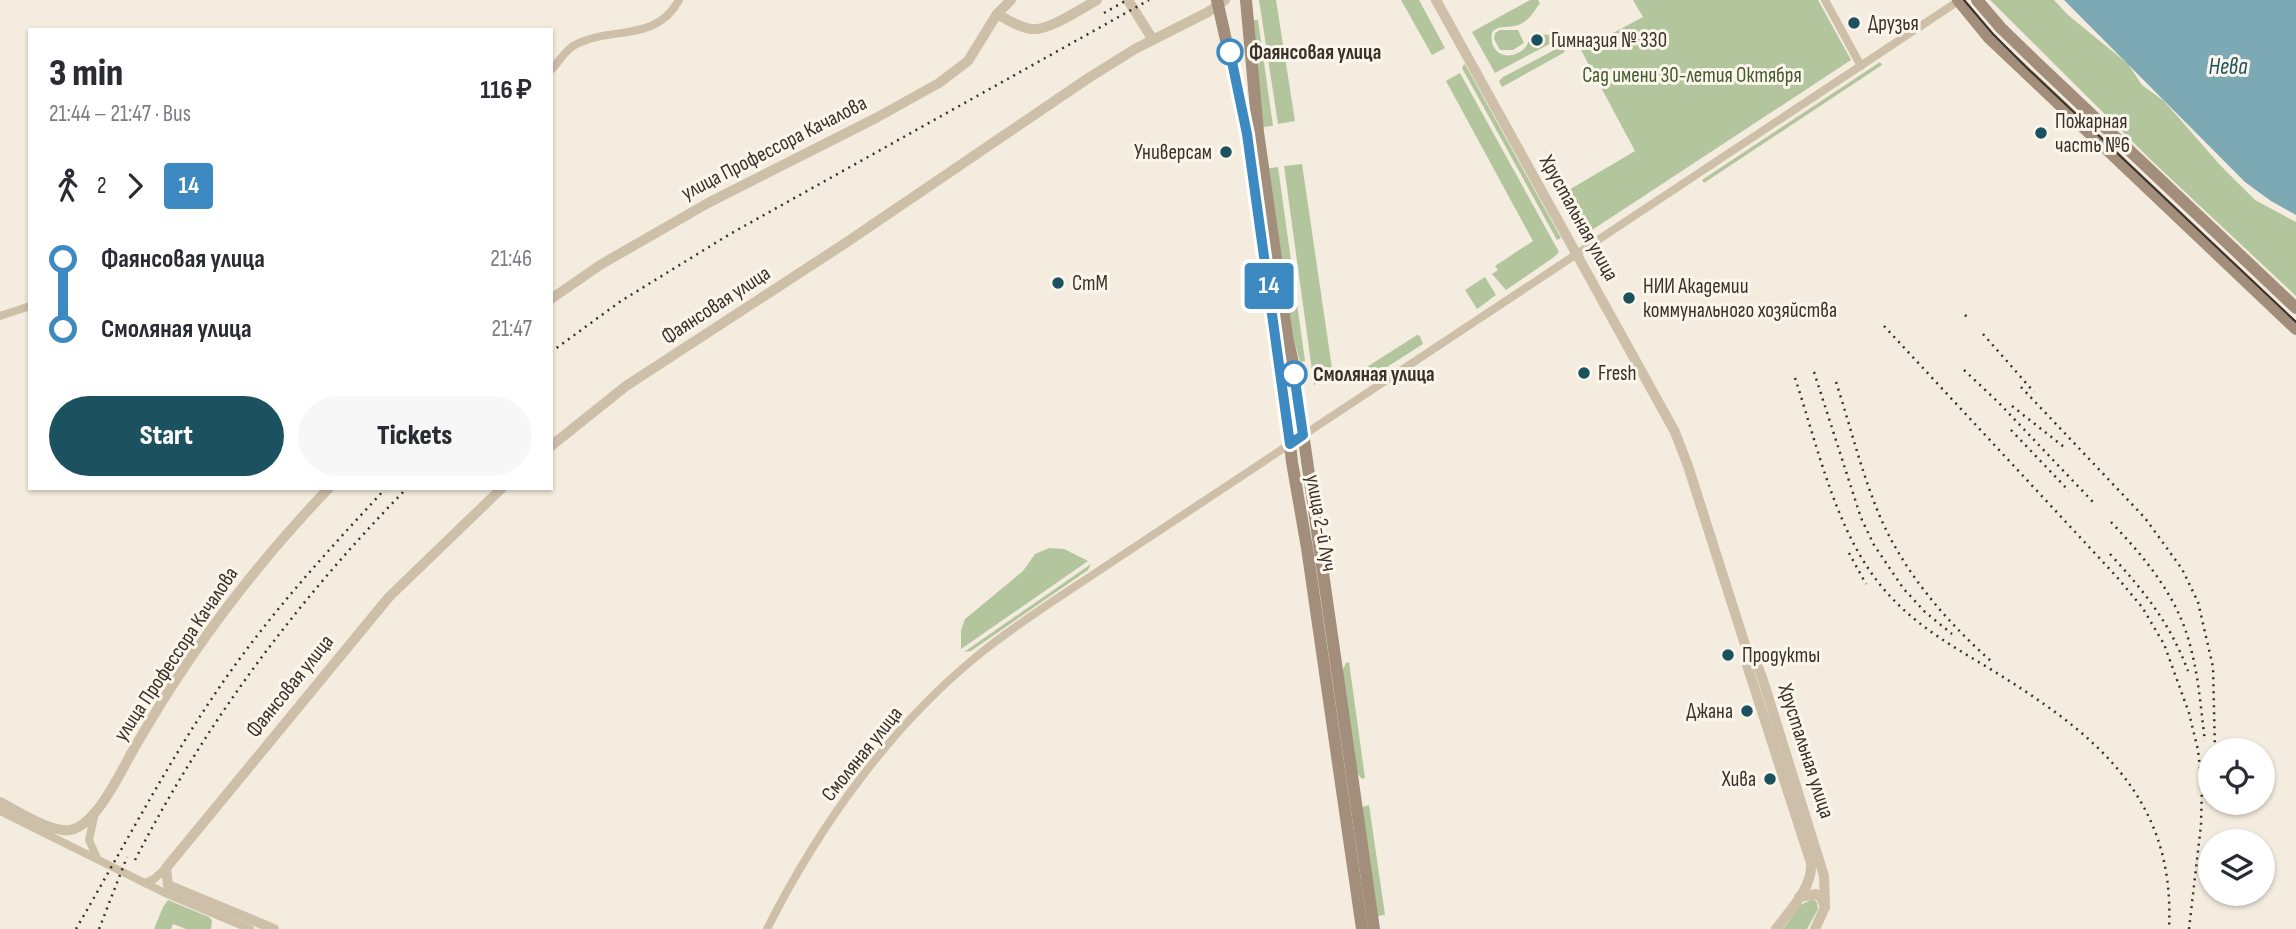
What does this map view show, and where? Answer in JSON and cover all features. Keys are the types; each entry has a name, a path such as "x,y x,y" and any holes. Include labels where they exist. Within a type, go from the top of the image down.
{"main road":[{"name":"улица 2-й Луч","path":"1246,0 1259,143 1374,929"},
{"path":"1959,0 2006,55 2296,329"},
{"path":"1977,0 2026,52 2296,308"},
{"name":"улица 2-й Луч","path":"1220,2 1247,134 1362,929"}],"street":[{"path":"553,68 574,46 656,25 670,15 680,0"},
{"name":"улица Профессора Качалова","path":"997,14 1000,0"},
{"name":"улица Профессора Качалова","path":"553,298 651,234 939,83 968,61 997,14 1011,0"},
{"path":"997,14 1022,27 1036,30 1097,0"},
{"path":"1128,0 1153,40"},
{"name":"Хрустальная улица","path":"1436,0 1578,254 1681,447 1749,657 1756,662 1762,677 1815,862 1826,885 1825,907"},
{"path":"1825,0 1861,66"},
{"name":"Смоляная улица","path":"767,929 799,869 851,793 893,740 947,682 1012,629 1959,0"},
{"name":"Фаянсовая улица","path":"553,444 626,386 844,244 1090,77 1220,2"},
{"path":"0,316 28,307"},
{"name":"улица Профессора Качалова","path":"97,858 89,840 95,813 155,713 231,605 284,537 327,490"},
{"name":"Фаянсовая улица","path":"145,883 166,868 383,604 500,490"},
{"path":"0,802 53,829 64,831 76,828 95,813"},
{"path":"0,811 145,883 250,929"},
{"path":"1776,929 1799,897 1815,862"},
{"path":"166,868 169,885 274,929"},
{"path":"1799,897 1816,894 1821,897 1825,907 1815,929"}],"green space":[{"path":"1259,0 1276,0 1295,121 1278,124"},
{"path":"1401,0 1419,0 1445,48 1432,55"},
{"path":"1530,0 1538,0 1540,3 1526,20 1519,25 1499,28 1492,32 1496,51 1506,55 1519,53 1531,38 1538,35 1558,36 1559,39 1495,73 1472,32"},
{"name":"Сад имени 30-летия Октября","path":"1633,0 1818,0 1851,60 1586,234 1562,194 1635,151 1581,50 1643,17"},
{"path":"1990,0 2054,0 2068,15 2128,64 2142,85 2164,101 2255,200 2296,222 2296,296 2151,160"},
{"path":"1253,20 1258,20 1273,126 1263,127"},
{"path":"1500,30 1518,30 1524,43 1513,50 1500,50 1494,39 1495,33"},
{"path":"1562,46 1565,52 1502,87 1499,81 1503,77"},
{"path":"1880,62 1882,65 1704,183 1702,180"},
{"path":"1464,64 1561,238 1557,240 1462,68"},
{"path":"1460,73 1559,252 1506,290 1492,274 1498,270 1495,266 1533,241 1446,81"},
{"path":"1302,164 1333,375 1314,385 1284,166"},
{"path":"1278,167 1305,361 1300,362 1292,332 1269,168"},
{"path":"1485,277 1496,295 1477,309 1465,290"},
{"path":"1417,335 1423,344 1362,383 1356,374"},
{"path":"1049,548 1064,549 1088,561 961,649 961,630 965,619 1023,571 1035,554"},
{"path":"1091,564 1088,570 971,651 964,652"},
{"path":"1349,662 1365,778 1362,779 1357,773 1342,671"},
{"path":"1369,805 1385,915 1378,916 1362,807"},
{"path":"1813,899 1817,902 1818,909 1807,929 1783,929 1800,905"},
{"path":"168,900 209,917 212,920 211,929 186,929 173,924 171,929 154,929"}],"water":[{"name":"Нева","path":"2064,0 2296,0 2296,215 2245,182"}],"tram line":[{"path":"1964,0 2027,68 2296,322"}],"railway":[{"path":"1104,13 1127,0"},
{"path":"553,351 621,301 730,234 1149,0"},
{"path":"1884,326 2116,576 2142,607 2164,644 2189,713 2198,750 2202,787 2201,825 2189,929"},
{"path":"1983,334 2034,392"},
{"path":"1964,370 2093,502"},
{"path":"1814,372 1861,518 1874,545 1903,588 1925,612 1952,634"},
{"path":"1795,378 1831,492 1843,521 1871,573 1889,595 1935,635 2060,716 2092,742 2120,771 2142,804 2158,840 2167,882 2169,929"},
{"path":"1836,382 1868,486 1891,540 1929,596 1959,631 1992,662"},
{"path":"2021,387 2145,518 2182,569 2198,602 2213,667 2215,738"},
{"path":"2012,406 2064,447"},
{"path":"2011,430 2069,491"},
{"path":"76,929 175,756 218,689 293,592 384,490"},
{"path":"135,860 192,759 257,664 328,574 405,490"},
{"path":"2111,522 2160,580 2186,630 2198,683 2205,738"},
{"path":"1849,553 1866,584"},
{"path":"2110,554 2155,608 2188,671"},
{"path":"99,929 127,857"}],"bus line":[{"name":"14","path":"1230,52 1247,134 1290,444 1303,435 1294,374"}],"place":[{"name":"Друзья","path":"1854,23"},
{"name":"Гимназия № 330","path":"1537,40"},
{"name":"Фаянсовая улица","path":"1230,52"},
{"name":"Пожарная часть №6","path":"2041,133"},
{"name":"Универсам","path":"1226,152"},
{"name":"СтМ","path":"1058,283"},
{"name":"НИИ Академии коммунального хозяйства","path":"1629,298"},
{"name":"Fresh","path":"1584,373"},
{"name":"Смоляная улица","path":"1294,374"},
{"name":"Продукты","path":"1728,655"},
{"name":"Джана","path":"1747,711"},
{"name":"Хива","path":"1770,779"}]}
